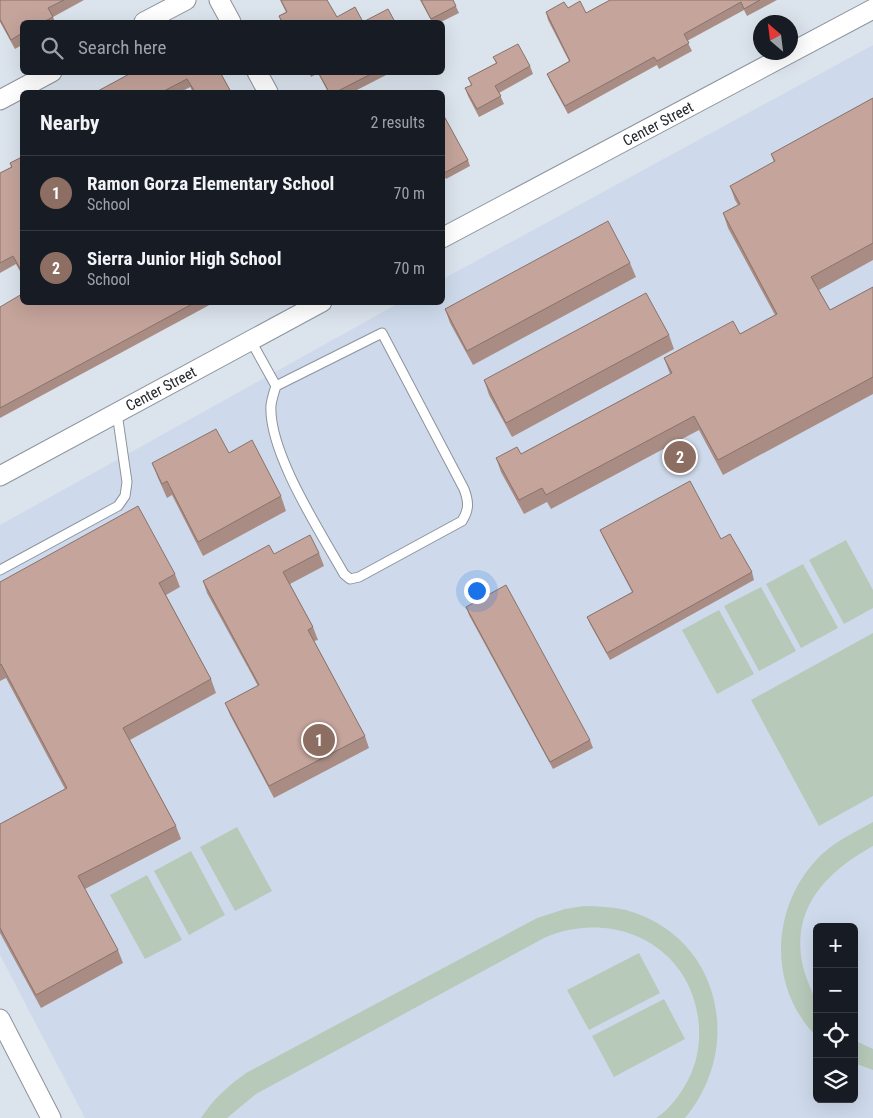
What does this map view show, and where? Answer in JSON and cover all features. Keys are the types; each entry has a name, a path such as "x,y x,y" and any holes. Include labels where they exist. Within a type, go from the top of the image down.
{"street":[{"path":"148,20 186,0"},
{"path":"219,0 230,20"},
{"name":"Center Street","path":"445,236 873,9"},
{"path":"0,100 46,75"},
{"path":"259,75 267,90"},
{"name":"Center Street","path":"0,476 317,305"},
{"path":"0,1019 51,1118"}],"lane":[{"path":"251,341 276,386 271,406 273,418 278,443 295,486 344,574 350,579 359,577 462,521 468,512 468,501 382,333 276,386"},
{"path":"0,570 118,506 125,496 127,482 117,413"}],"shaded area":[{"path":"873,45 873,1118 85,1118 0,955 0,525 395,305 445,305 445,278"}],"green space":[{"path":"846,540 873,590 873,608 844,624 809,560"},
{"path":"803,564 838,628 801,648 766,584"},
{"path":"761,587 796,651 759,671 724,606"},
{"path":"719,610 754,674 717,694 682,630"},
{"path":"873,633 873,796 819,826 751,700"},
{"path":"873,822 873,846 828,879 808,907 803,924 800,942 802,962 813,995 813,1032 800,1017 789,994 783,970 781,945 784,921 792,897 804,875 821,855 839,841"},
{"path":"237,827 272,891 235,911 200,847"},
{"path":"191,851 225,915 189,935 154,871"},
{"path":"147,875 182,940 145,959 110,895"},
{"path":"584,906 626,910 658,923 683,943 702,968 713,997 717,1027 714,1059 704,1089 685,1118 656,1118 670,1106 682,1091 696,1058 699,1042 699,1025 691,991 679,969 662,951 642,938 619,930 594,928 569,930 544,938 256,1094 227,1118 201,1118 221,1093 246,1073 537,918 565,909"},
{"path":"639,953 660,993 589,1030 567,990"},
{"path":"664,999 685,1039 614,1077 592,1036"},
{"path":"858,1042 873,1049 873,1070 858,1064"}],"building":[{"path":"0,0 64,0 48,8 53,17 47,20 20,20 20,34 11,40 0,19"},
{"path":"281,0 327,0 337,17 355,7 362,20 281,20 279,16 287,12"},
{"path":"421,0 453,0 456,6 431,19"},
{"path":"610,0 760,0 744,9 741,2 684,34 689,43 657,61 654,57 565,106 547,74 570,61 546,12 564,2 568,8 580,1 586,13"},
{"path":"388,9 394,20 367,20"},
{"path":"518,44 530,66 495,86 501,96 477,109 465,88 472,85 468,78 497,63 493,57"},
{"path":"127,75 222,75 230,90 194,90 187,79 166,90 100,90"},
{"path":"320,75 369,75 340,90 328,90"},
{"path":"873,98 873,243 811,277 830,310 873,287 873,377 718,460 694,416 546,495 542,488 519,500 496,458 517,447 521,454 672,373 664,358 733,321 740,334 777,314 723,213 740,204 730,186 775,161 771,154"},
{"path":"445,118 468,160 445,172"},
{"path":"20,158 20,268 13,256 0,263 0,173 12,167 10,163"},
{"path":"608,221 630,263 467,351 445,309"},
{"path":"646,293 669,335 506,423 484,380"},
{"path":"20,295 20,305 190,305 0,408 0,307"},
{"path":"216,429 229,453 252,440 281,496 198,542 167,481 162,484 152,463"},
{"path":"690,481 721,539 730,534 752,572 607,653 587,617 633,592 600,530"},
{"path":"138,506 175,574 159,583 211,679 123,728 176,826 78,876 118,950 36,995 0,928 0,824 67,788 0,665 0,582"},
{"path":"310,535 319,553 283,572 313,627 308,630 365,736 269,786 225,703 259,685 203,581 269,545 274,554"},
{"path":"506,585 590,740 550,762 466,607"}],"place":[{"name":"Sierra Junior High School","path":"680,457"},
{"name":"Ramon Gorza Elementary School","path":"319,740"}]}
